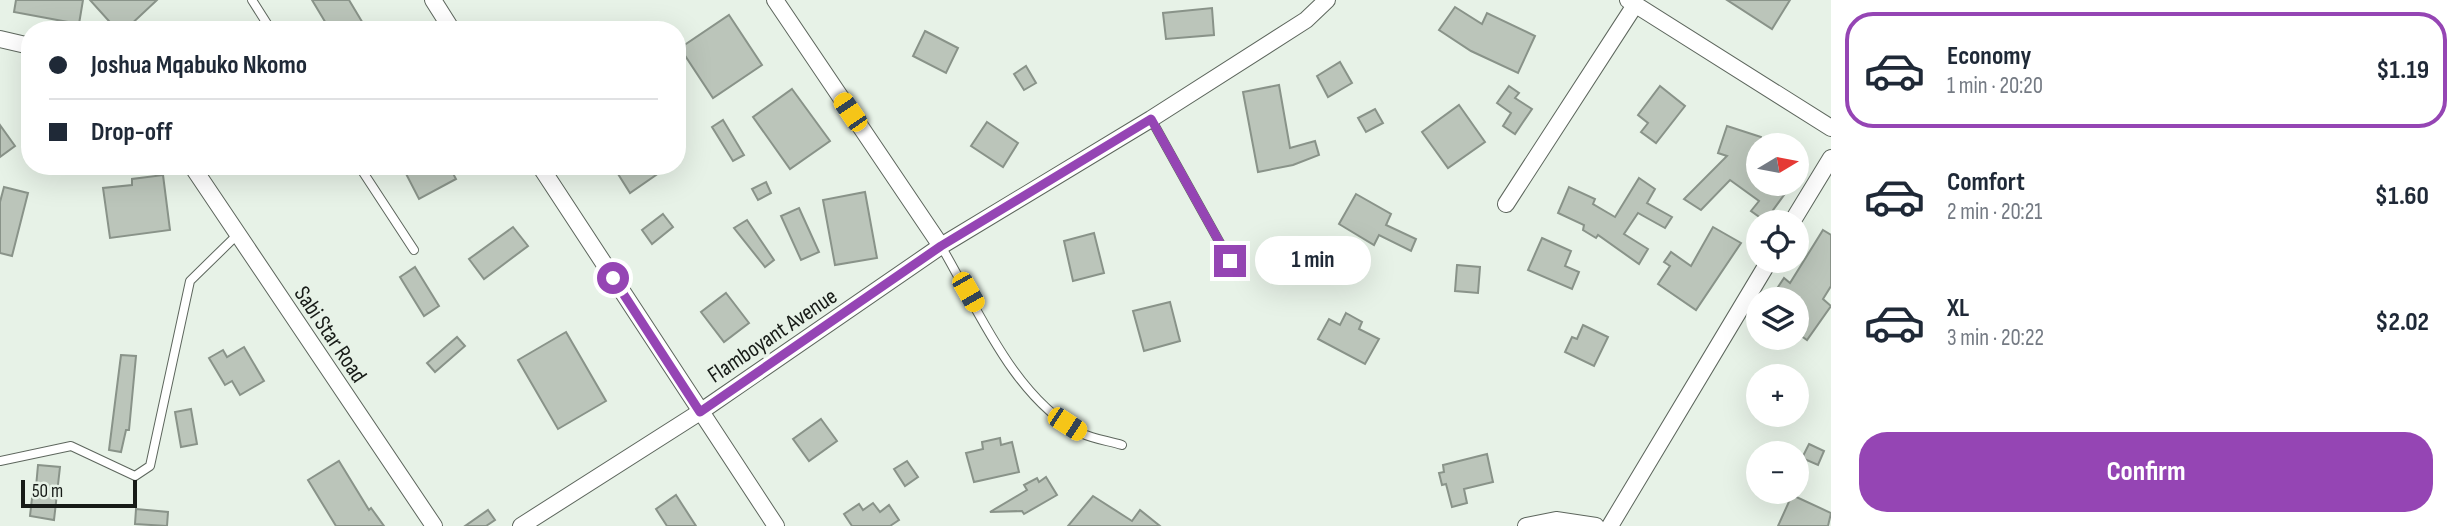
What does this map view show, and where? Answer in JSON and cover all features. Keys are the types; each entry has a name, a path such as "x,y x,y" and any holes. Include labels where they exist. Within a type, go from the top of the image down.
{"street":[{"path":"433,0 446,21"},
{"path":"775,0 941,246"},
{"name":"Flamboyant Avenue","path":"521,526 700,412 941,246 1151,119 1306,20 1327,0"},
{"path":"1506,204 1632,2 1831,128"},
{"path":"0,38 21,44"},
{"path":"1799,210 1831,158"},
{"name":"Sabi Star Road","path":"198,175 434,526"},
{"path":"546,175 776,526"},
{"path":"1610,526 1762,273"},
{"path":"1526,526 1556,520 1596,526"}],"lane":[{"path":"252,0 265,21"},
{"path":"1151,119 1230,261"},
{"path":"365,175 414,250"},
{"path":"0,461 71,446 135,476 150,466 190,281 237,235"},
{"path":"941,246 1022,384 1053,414 1082,433 1122,445"}],"building":[{"path":"16,0 83,0 80,21 63,21 14,12"},
{"path":"90,0 157,0 135,21 109,21"},
{"path":"312,0 349,0 362,21 325,21"},
{"path":"1727,0 1790,0 1772,29"},
{"path":"1455,7 1482,24 1487,13 1535,36 1518,73 1471,51 1439,30"},
{"path":"1212,8 1214,35 1166,39 1163,13"},
{"path":"729,15 762,65 713,98 686,57 686,44"},
{"path":"925,31 958,48 946,73 913,56"},
{"path":"1340,62 1352,83 1328,97 1317,76"},
{"path":"1026,66 1036,83 1024,90 1014,74"},
{"path":"1279,85 1290,148 1315,141 1319,155 1293,165 1258,172 1243,92"},
{"path":"1509,86 1519,93 1515,98 1532,109 1515,134 1503,126 1511,113 1497,103"},
{"path":"1660,86 1685,106 1656,143 1641,132 1648,123 1638,115"},
{"path":"792,89 830,141 790,169 753,117"},
{"path":"1459,105 1485,142 1448,168 1422,132"},
{"path":"1375,109 1383,123 1366,132 1358,118"},
{"path":"723,120 744,155 733,161 712,127"},
{"path":"987,122 1018,143 1003,167 971,146"},
{"path":"0,125 15,146 0,157"},
{"path":"1727,126 1749,133 1746,133 1746,192 1730,180 1701,210 1684,199 1727,156 1718,153"},
{"path":"163,175 170,230 110,238 103,188 132,185 132,179"},
{"path":"407,175 454,175 456,179 419,199"},
{"path":"619,175 656,175 630,193"},
{"path":"1639,178 1655,189 1647,203 1672,217 1665,228 1638,213 1624,234 1648,249 1639,264 1598,235 1596,238 1583,230 1584,225 1558,213 1569,187 1595,199 1593,204 1615,217"},
{"path":"766,182 771,193 758,200 752,189"},
{"path":"4,187 28,193 12,256 0,253 0,202"},
{"path":"865,192 877,258 835,265 823,200"},
{"path":"1356,194 1391,214 1386,225 1416,239 1411,251 1379,235 1374,245 1339,224"},
{"path":"1752,196 1783,196 1773,210 1752,210 1759,201"},
{"path":"799,208 819,252 801,260 781,216"},
{"path":"663,214 673,227 652,244 642,230"},
{"path":"747,220 774,260 765,267 734,228"},
{"path":"513,227 528,246 484,279 469,259"},
{"path":"1713,227 1741,243 1696,310 1658,284 1670,266 1664,262 1671,252 1691,266"},
{"path":"1823,230 1831,235 1831,286 1823,299 1831,306 1809,337 1809,287 1778,287 1784,278 1790,283 1796,273 1809,273 1809,252"},
{"path":"1094,233 1104,273 1073,281 1064,241"},
{"path":"1542,238 1571,251 1565,266 1579,272 1572,289 1528,270"},
{"path":"1457,265 1480,267 1478,293 1455,291"},
{"path":"415,267 439,306 424,316 400,277"},
{"path":"726,293 749,323 724,342 701,312"},
{"path":"1170,302 1180,341 1144,351 1133,311"},
{"path":"1346,313 1362,322 1359,329 1379,339 1365,364 1318,339 1329,319 1340,325"},
{"path":"1583,325 1608,337 1594,366 1565,352 1572,337 1577,339"},
{"path":"566,332 606,401 558,429 518,360"},
{"path":"457,337 465,346 435,372 427,363"},
{"path":"244,347 264,381 240,395 232,381 225,385 209,358 223,350 227,357"},
{"path":"121,355 136,356 129,430 126,430 121,452 109,450"},
{"path":"191,409 197,444 181,447 175,412"},
{"path":"821,419 837,441 809,461 793,439"},
{"path":"1000,438 1001,445 1012,442 1019,472 974,482 966,453 983,449 982,442"},
{"path":"1809,444 1824,451 1818,465 1809,461"},
{"path":"1487,454 1493,482 1464,489 1467,503 1452,507 1446,484 1442,485 1439,473 1444,472 1443,465"},
{"path":"339,461 369,510 371,508 384,526 336,526 308,480"},
{"path":"907,461 918,477 905,486 894,469"},
{"path":"38,465 60,467 54,520 30,516 32,498 35,498"},
{"path":"1046,477 1057,495 1024,514 1022,511 990,512 1027,490 1024,485 1037,478 1039,482"},
{"path":"676,495 696,526 667,526 656,509"},
{"path":"1093,496 1132,521 1140,510 1160,526 1068,526"},
{"path":"873,503 880,512 889,505 899,520 890,526 852,526 844,514 859,504 863,510"},
{"path":"1809,503 1831,513 1828,526 1778,526 1788,504"},
{"path":"136,509 168,512 167,526 135,524"},
{"path":"488,510 495,520 486,526 465,526"}],"route":[{"path":"613,278 700,412 941,246 1151,119 1230,261"}]}
